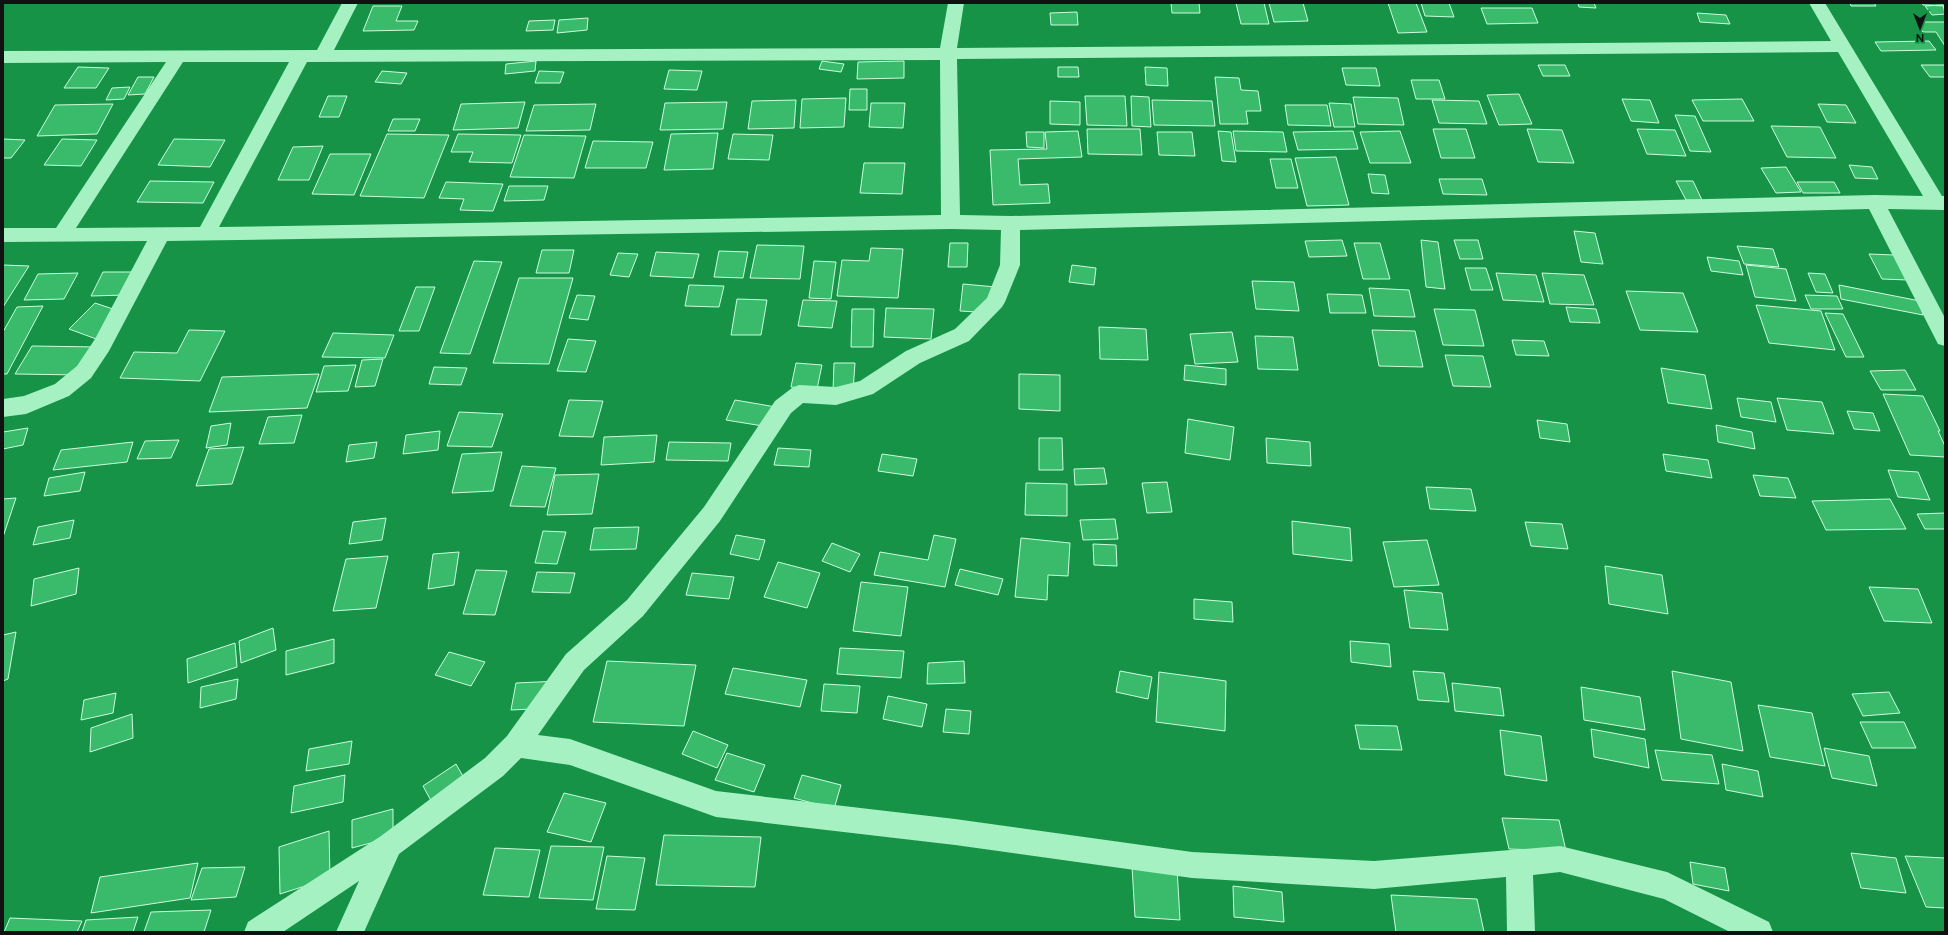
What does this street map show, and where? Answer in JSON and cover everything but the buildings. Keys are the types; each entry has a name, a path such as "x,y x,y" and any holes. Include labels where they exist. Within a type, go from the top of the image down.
{"street":[{"path":"323,56 350,3"},
{"path":"951,222 948,54 956,3"},
{"path":"1817,3 1941,203"},
{"path":"3,57 948,54 1844,46"},
{"path":"61,235 178,56"},
{"path":"206,234 302,56"},
{"path":"3,235 206,234 951,222 1011,224 1875,202 1941,203"},
{"path":"1875,202 1945,338"},
{"path":"258,932 390,845 494,767 516,745 575,662 635,608 712,514 783,407 800,394 836,396 866,388 913,358 962,335 995,302 1010,265 1011,224"},
{"path":"3,408 26,405 62,390 84,372 102,345 161,234"},
{"path":"516,745 570,752 716,804 955,832 1192,865 1374,876 1560,859 1667,886 1760,932"},
{"path":"350,932 390,845"},
{"path":"1519,863 1521,932"}]}
